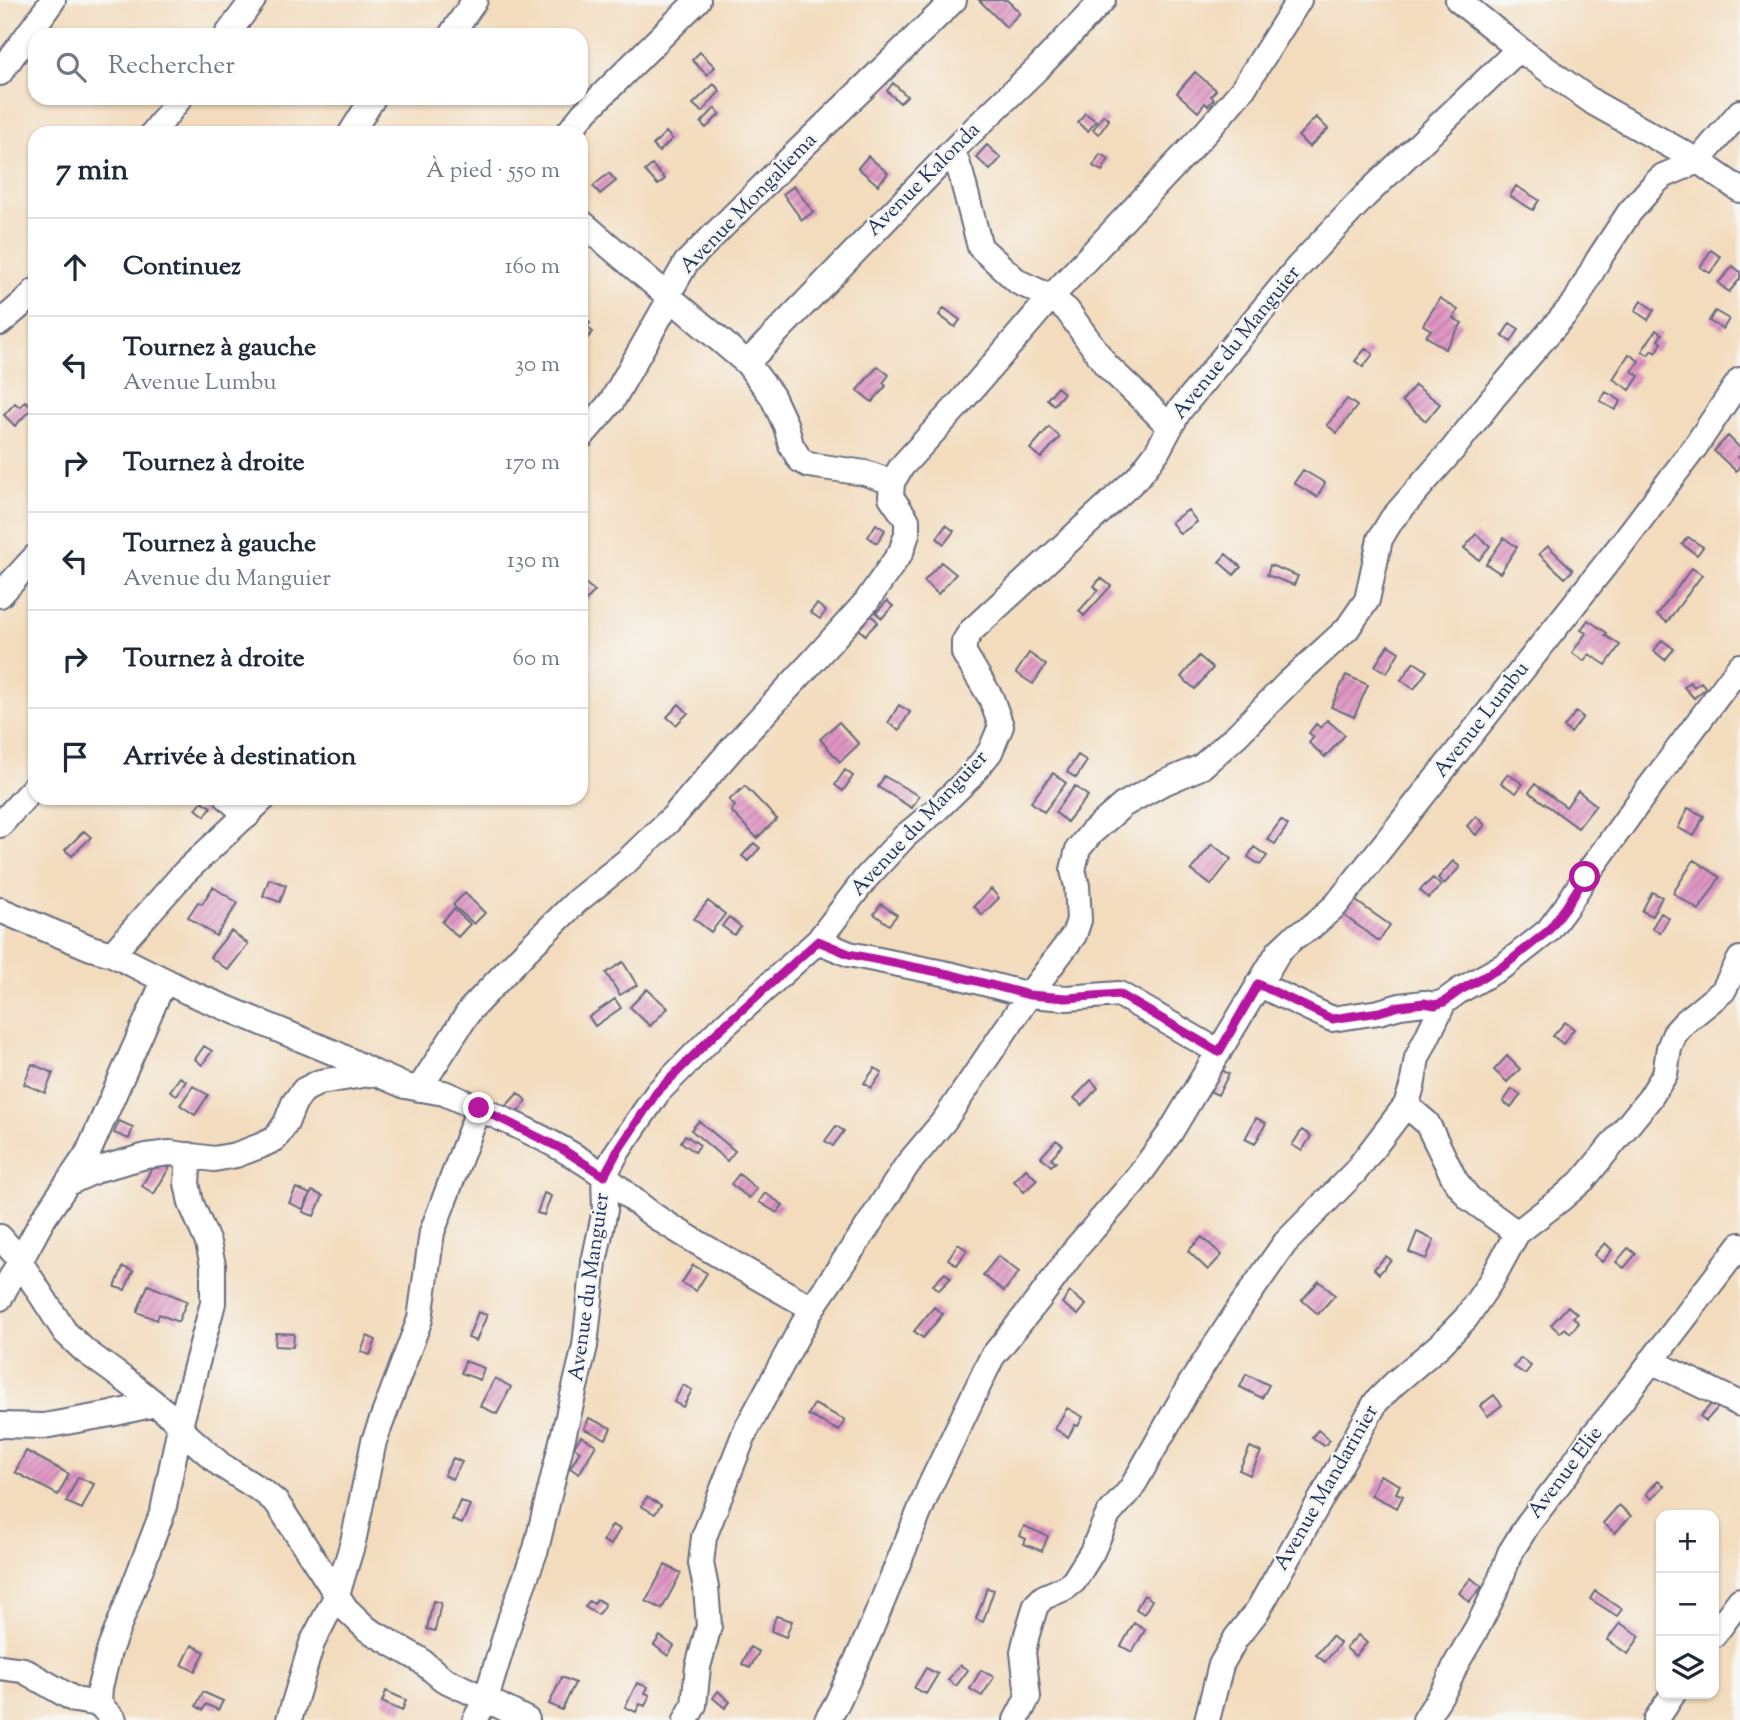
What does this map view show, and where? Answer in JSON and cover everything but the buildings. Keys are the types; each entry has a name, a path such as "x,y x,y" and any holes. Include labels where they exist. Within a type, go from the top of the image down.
{"street":[{"path":"33,28 53,0"},
{"path":"232,28 253,0"},
{"path":"457,28 475,0"},
{"path":"573,126 583,113 698,0"},
{"name":"Avenue Mongaliema","path":"588,429 612,401 668,302 673,286 686,263 954,0"},
{"name":"Avenue Kalonda","path":"747,363 1103,0"},
{"path":"419,1089 470,1010 578,900 627,861 673,817 866,602 901,552 907,534 907,520 891,497 892,482 902,466 1051,297 1243,89 1299,0"},
{"path":"1458,0 1519,50 1594,103 1698,161 1740,190"},
{"path":"0,73 28,34"},
{"name":"Avenue du Manguier","path":"481,1709 536,1549 586,1346 594,1262 605,1210 604,1176 617,1152 657,1092 715,1034 818,941 866,877 905,836 970,777 990,752 1001,726 991,698 964,653 964,642 971,631 1138,477 1157,452 1179,411 1298,267 1366,195 1519,50"},
{"path":"158,126 175,105"},
{"path":"355,126 369,105"},
{"path":"686,1720 694,1705 698,1667 709,1626 701,1563 704,1537 745,1432 812,1308 906,1164 944,1121 1029,995 1074,935 1079,920 1073,870 1078,849 1091,833 1123,805 1200,766 1237,735 1347,629 1367,600 1380,539 1392,519 1576,301 1598,260 1629,213 1664,176 1698,161 1740,112"},
{"path":"953,151 980,247 1018,282 1051,297 1067,310 1106,366 1170,428"},
{"path":"588,228 747,363 772,396 786,426 791,445 800,460 809,465 865,473 892,482"},
{"path":"0,323 28,299"},
{"name":"Avenue Lumbu","path":"827,1720 869,1636 930,1486 992,1357 1077,1247 1134,1182 1170,1133 1279,951 1336,905 1629,534 1695,447 1740,380"},
{"path":"0,595 28,565"},
{"path":"1258,984 1332,1019 1400,1006 1424,1003 1435,1005 1505,965 1548,931 1638,803 1740,666"},
{"path":"0,825 28,794"},
{"path":"112,954 184,873 255,807"},
{"path":"0,910 112,954 164,981 337,1054 393,1082 443,1093 479,1108 562,1149 604,1176 657,1217 812,1308"},
{"path":"818,941 849,954 953,975 1029,995 1067,998 1119,994 1219,1052"},
{"name":"Avenue Mandarinier","path":"1207,1720 1221,1665 1236,1638 1258,1610 1376,1402 1441,1345 1466,1318 1491,1281 1517,1233 1584,1179 1650,1098 1665,1074 1669,1048 1675,1033 1723,991 1740,959"},
{"path":"0,1298 43,1219 88,1153 164,981"},
{"path":"1016,1720 1028,1697 1024,1652 1036,1605 1044,1597 1074,1581 1092,1552 1108,1515 1131,1489 1191,1383 1241,1306 1285,1243 1355,1172 1406,1105 1417,1058 1444,1002"},
{"path":"68,1183 99,1169 146,1156 170,1153 214,1159 236,1155 275,1139 304,1090 320,1082 375,1073"},
{"path":"1406,1105 1427,1123 1455,1180 1469,1198 1517,1233"},
{"path":"289,1720 312,1643 337,1595 353,1542 374,1441 420,1318 432,1232 479,1108"},
{"path":"106,1712 100,1687 108,1651 163,1511 180,1426 213,1303 214,1265 191,1203 187,1183 189,1155"},
{"path":"0,1237 20,1262 65,1332 85,1351 173,1418 188,1436 221,1465 277,1503 346,1609 367,1629 419,1659 481,1709 527,1720"},
{"name":"Avenue Elie","path":"1425,1720 1477,1628 1497,1588 1510,1553 1522,1534 1595,1433 1740,1245"},
{"path":"1651,1361 1740,1404"},
{"path":"0,1426 44,1426 155,1404"},
{"path":"1719,1628 1740,1600"},
{"path":"0,1667 23,1670 75,1700 106,1712"},
{"path":"1656,1720 1670,1699"}],"route":[{"path":"479,1108 562,1149 604,1176 657,1092 715,1034 818,941 849,954 953,975 1029,995 1067,998 1119,994 1219,1052 1258,984 1332,1019 1400,1006 1424,1003 1435,1005 1444,1002 1505,965 1548,931 1585,877"}]}
